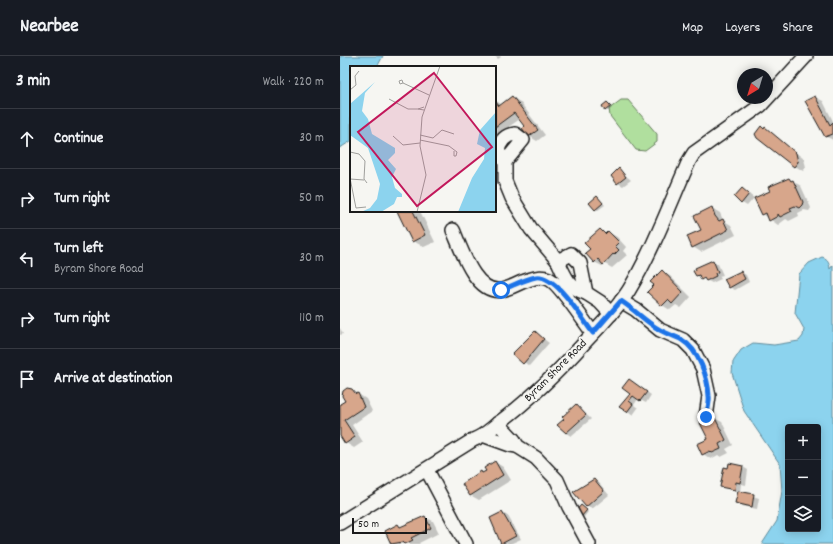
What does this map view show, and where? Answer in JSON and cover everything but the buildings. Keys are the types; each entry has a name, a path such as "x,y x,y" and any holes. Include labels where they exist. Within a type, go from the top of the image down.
{"street":[{"name":"Byram Shore Road","path":"340,523 473,440 485,436 498,423 537,392 611,314 628,291 649,251 694,154 760,106 806,56"},
{"path":"504,162 505,181 512,198 531,228 558,262 565,277 576,290 586,293 600,302 611,314"},
{"path":"453,230 471,270 480,282 493,290 501,290 537,277 550,280 565,296 593,333"},
{"path":"558,262 571,254 580,263 586,293"},
{"path":"621,301 636,310 660,330 683,340 693,350 703,369 709,396 706,417"},
{"path":"498,423 514,440 517,446"},
{"path":"485,436 517,446 536,458 557,480 589,544"},
{"path":"427,470 466,544"}],"green space":[{"path":"621,100 628,100 657,134 657,142 645,151 636,150 610,116 609,109"}],"water":[{"path":"340,56 383,56 378,66 350,66 350,142 340,148"},
{"path":"822,257 829,263 830,269 833,265 833,544 762,544 777,521 782,491 780,464 744,411 732,373 733,362 741,350 753,343 774,345 799,341 803,336 804,329 795,313 799,274 809,263"}],"route":[{"path":"501,290 537,277 550,280 557,286 593,333 621,301 636,310 648,322 660,330 683,340 693,350 703,369 709,396 709,405 706,417"}]}
